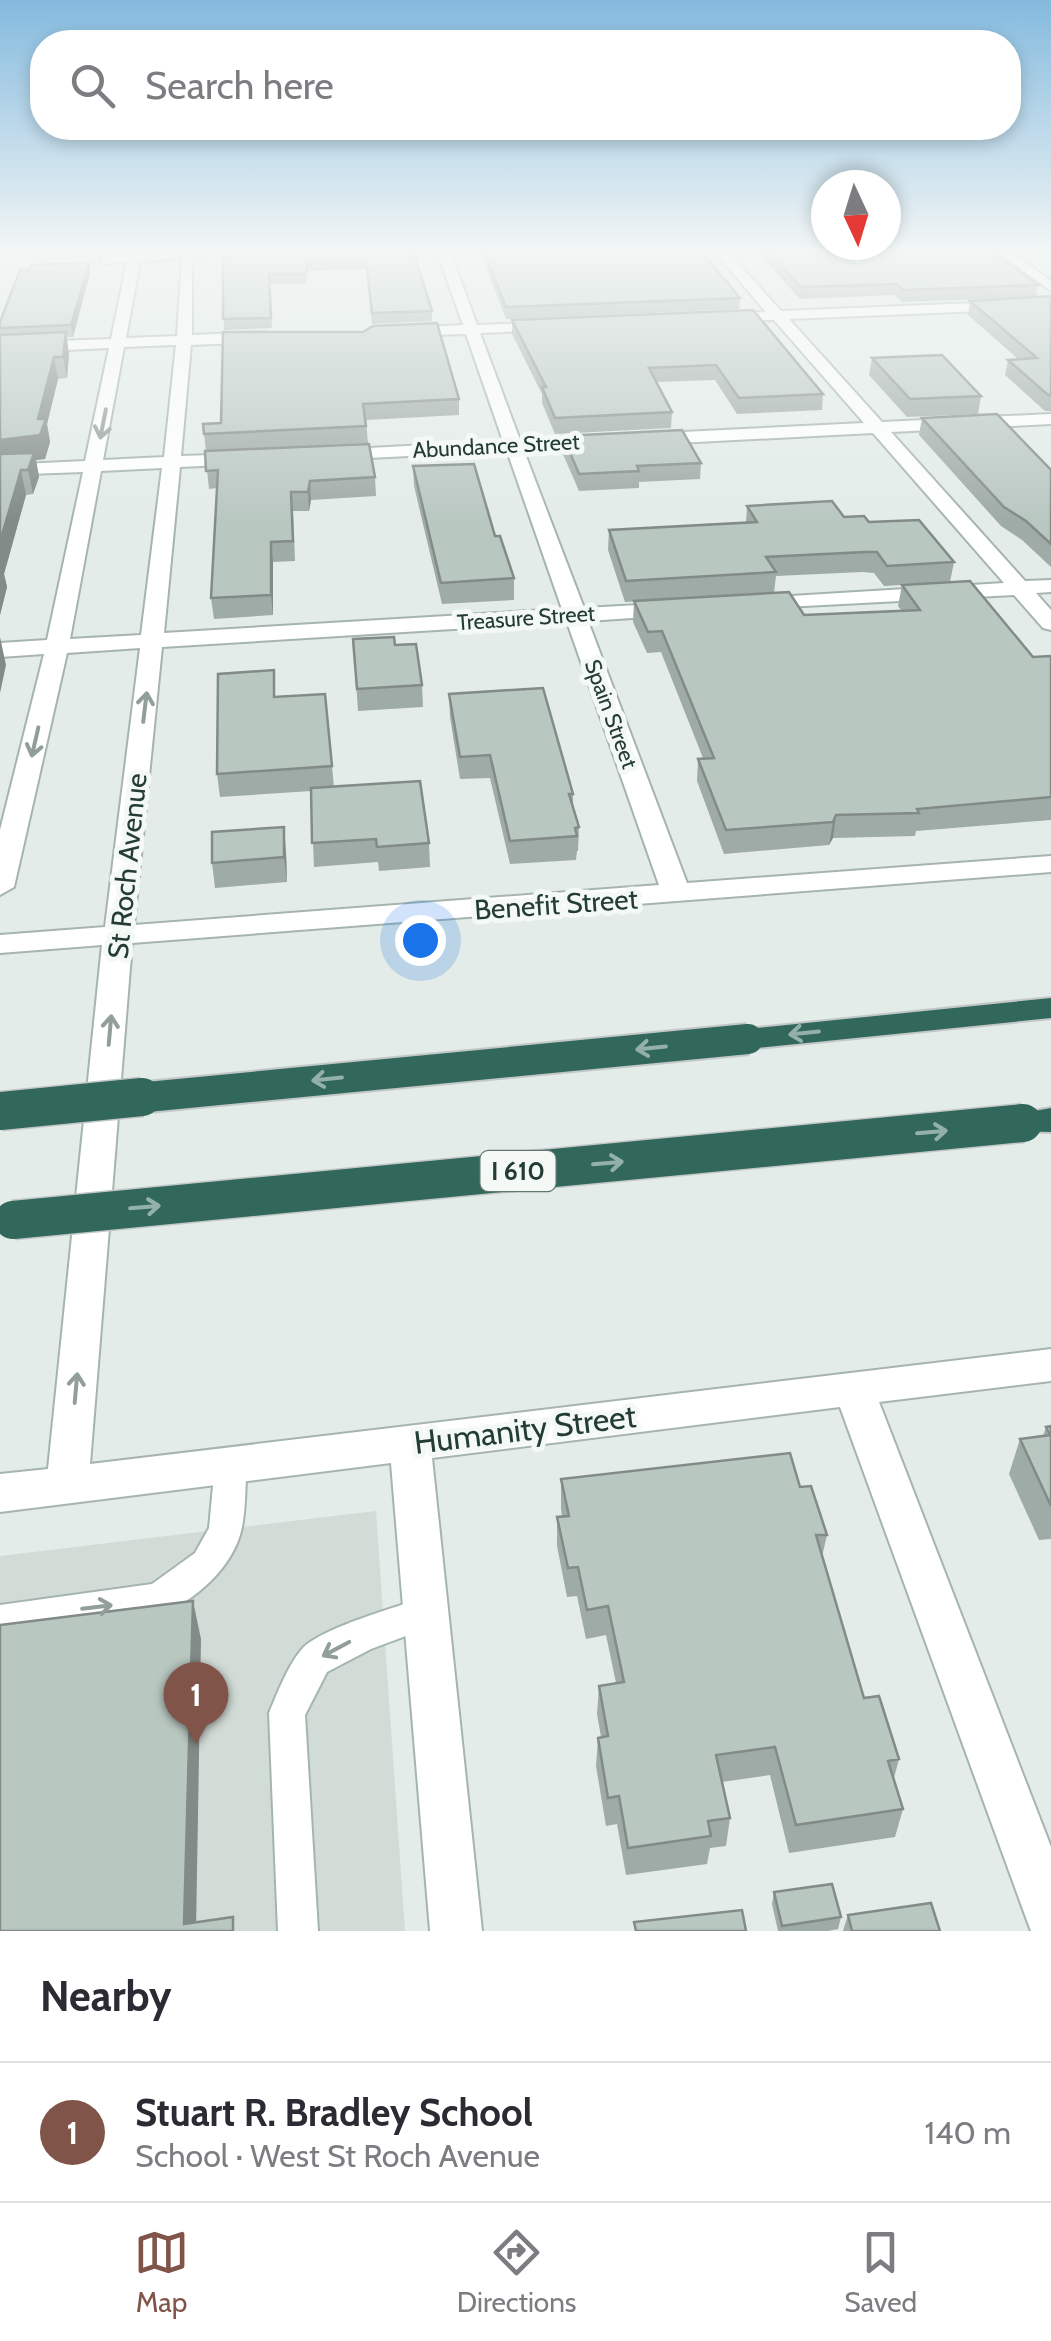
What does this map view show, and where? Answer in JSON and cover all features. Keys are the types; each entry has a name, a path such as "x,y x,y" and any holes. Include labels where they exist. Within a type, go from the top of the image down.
{"highway":[{"path":"861,1028 1051,992"},
{"path":"0,1110 1051,1008"},
{"name":"I 610","path":"4,1221 1042,1122"}],"street":[{"path":"0,348 159,341"},
{"name":"St Roch Avenue","path":"67,1485 118,937 184,341"},
{"name":"Spain Street","path":"475,341 678,895"},
{"path":"798,341 1051,623"},
{"path":"0,887 57,647 116,343"},
{"name":"Abundance Street","path":"306,456 1051,419"},
{"path":"0,470 267,458"},
{"path":"730,606 1051,586"},
{"name":"Treasure Street","path":"0,650 691,608"},
{"name":"Benefit Street","path":"0,944 1051,864"},
{"name":"Humanity Street","path":"0,1493 1051,1366"},
{"path":"853,1388 1051,1915"},
{"path":"410,1443 456,1931"}],"lane":[{"path":"0,1621 159,1599 207,1564 225,1530 231,1465"},
{"path":"298,1931 286,1713 314,1660 360,1636 426,1613"}],"shaded area":[{"path":"376,1511 405,1931 0,1931 0,1556"}],"building":[{"path":"0,341 65,341 63,357 54,357 38,419 46,419 40,435 0,440"},
{"path":"223,341 442,341 459,399 363,404 366,426 204,434 203,424 221,423"},
{"path":"523,341 779,341 823,394 739,398 716,365 649,368 672,412 555,418 542,387 546,387"},
{"path":"1017,341 1051,341 1051,395 1008,360 1037,358"},
{"path":"942,355 981,396 910,399 872,358"},
{"path":"997,414 1051,470 1051,544 1004,507 922,418"},
{"path":"682,430 701,463 637,466 639,471 579,474 563,436"},
{"path":"369,444 375,477 310,481 308,492 291,492 293,541 271,542 271,595 211,598 218,470 206,471 205,451"},
{"path":"34,453 28,470 21,470 0,542 0,454"},
{"path":"474,464 495,536 500,536 514,578 441,583 413,466"},
{"path":"832,501 844,517 864,516 869,522 919,520 954,562 887,566 877,552 766,557 776,572 626,581 609,530 757,522 747,506"},
{"path":"970,581 1033,657 1051,657 1051,797 917,809 919,813 836,815 833,822 726,830 698,759 714,758 662,631 648,632 634,601 789,592 804,615 920,610 902,585"},
{"path":"394,637 395,645 416,644 422,685 357,689 353,639"},
{"path":"274,670 274,697 325,694 332,766 217,774 218,674"},
{"path":"543,688 579,827 575,828 577,836 510,841 490,755 460,757 449,694"},
{"path":"420,781 429,843 377,847 376,839 312,843 311,788"},
{"path":"284,827 284,857 212,863 212,832"},
{"path":"1051,1426 1051,1506 1020,1439 1050,1435 1046,1427"},
{"path":"790,1453 800,1487 811,1486 827,1535 816,1535 864,1698 879,1696 899,1759 888,1761 903,1809 796,1825 775,1747 716,1755 730,1818 708,1821 711,1836 628,1848 619,1796 608,1798 598,1738 608,1736 599,1686 624,1682 608,1606 587,1610 578,1567 568,1568 557,1517 569,1516 561,1479"},
{"path":"193,1601 184,1924 233,1917 233,1931 0,1931 0,1625"},
{"path":"832,1884 841,1917 782,1926 774,1892"},
{"path":"931,1903 940,1931 852,1931 848,1915"},
{"path":"742,1910 746,1931 636,1931 634,1922"}],"place":[{"name":"Stuart R. Bradley School","path":"196,1744"}]}
